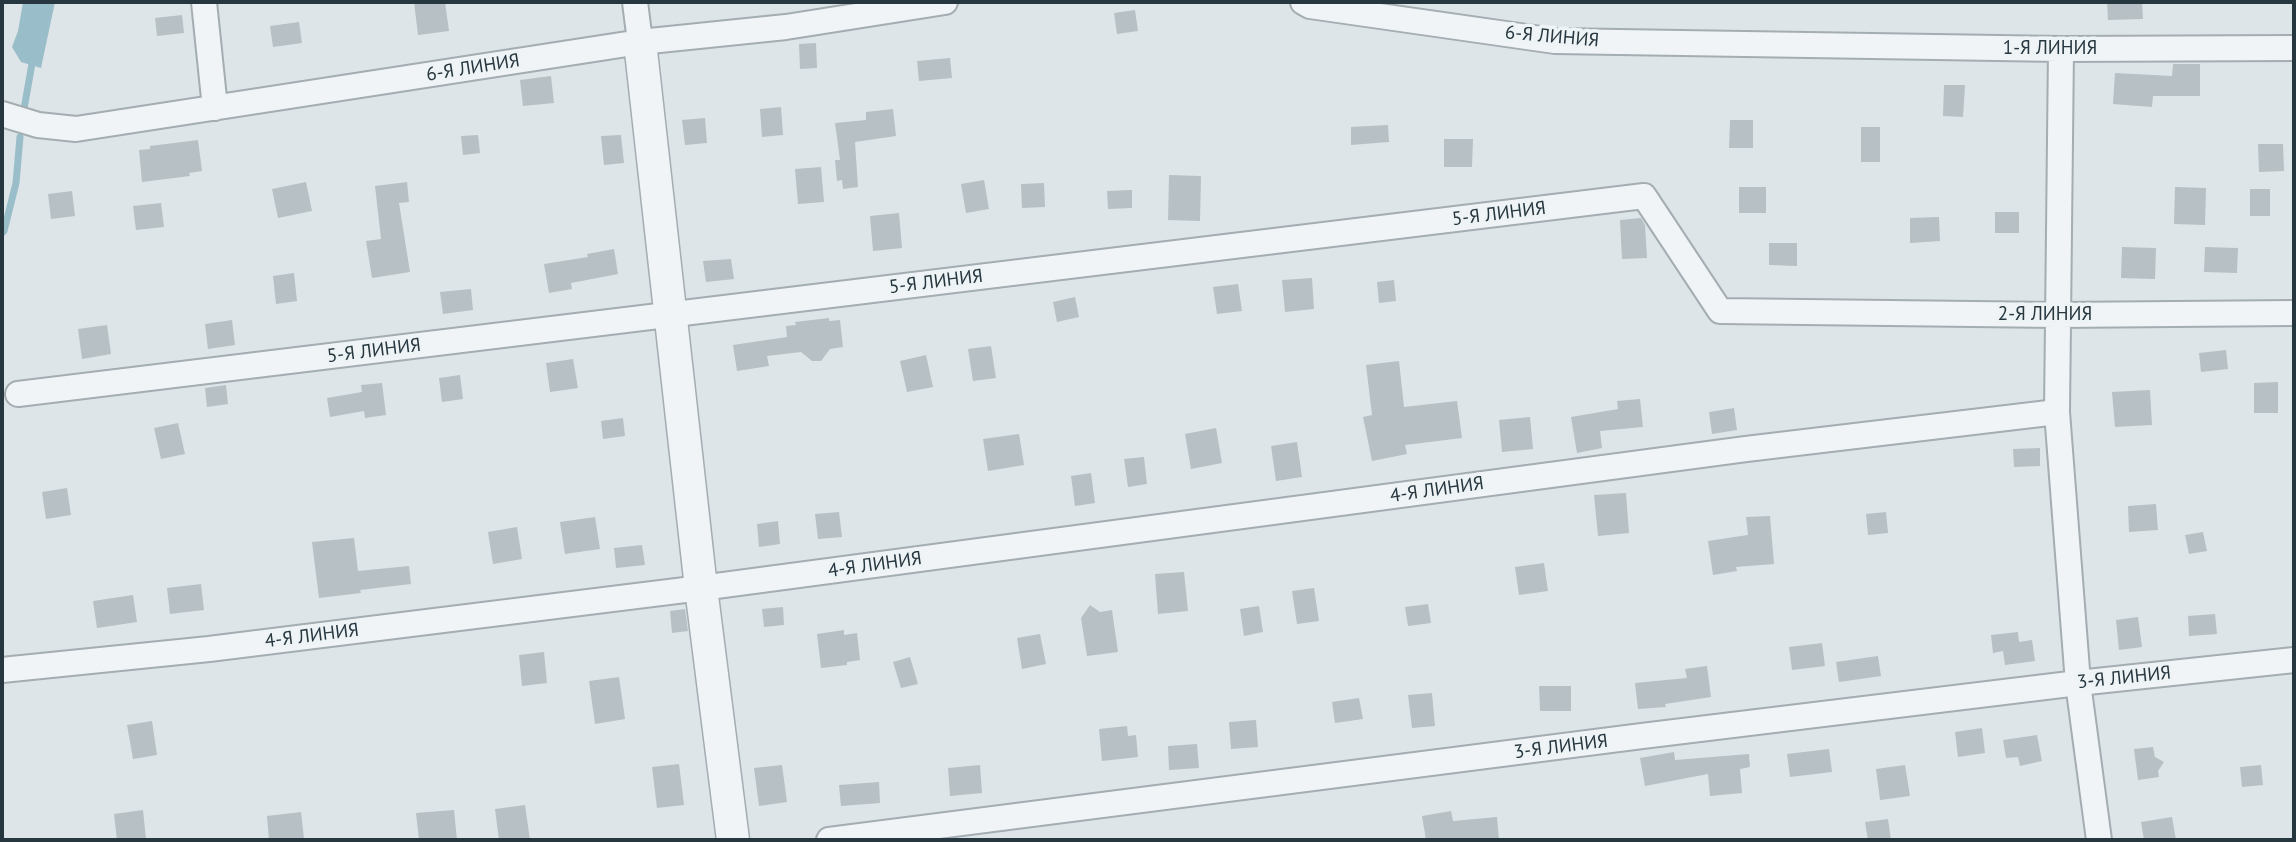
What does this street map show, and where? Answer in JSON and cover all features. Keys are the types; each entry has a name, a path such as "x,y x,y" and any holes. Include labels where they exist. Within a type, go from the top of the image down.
{"street":[{"path":"204,2 215,108"},
{"path":"635,2 701,588 733,840"},
{"name":"6-Я ЛИНИЯ","path":"2,114 38,125 76,129 640,42 786,27 945,2"},
{"name":"6-Я ЛИНИЯ","path":"1303,2 1310,6 1555,41 1805,45"},
{"name":"1-Я ЛИНИЯ","path":"1805,45 2061,49 2294,48"},
{"path":"2061,49 2057,412 2078,683 2099,840"},
{"name":"5-Я ЛИНИЯ","path":"18,394 1644,196 1720,311 1795,312"},
{"name":"2-Я ЛИНИЯ","path":"1795,312 2057,315 2294,313"},
{"name":"4-Я ЛИНИЯ","path":"2,670 209,649 701,588 1746,449 2057,412"},
{"name":"3-Я ЛИНИЯ","path":"829,840 2078,683 2294,660"}],"water":[{"path":"23,2 55,2 41,68 21,62 12,47"}],"building":[{"path":"414,2 445,2 449,31 418,35"},
{"path":"2107,2 2142,2 2143,19 2108,20"},
{"path":"1135,10 1138,31 1117,34 1114,13"},
{"path":"182,15 184,33 157,36 155,18"},
{"path":"299,22 302,43 273,47 270,26"},
{"path":"816,43 817,68 800,69 799,44"},
{"path":"950,58 952,78 919,81 917,61"},
{"path":"2173,64 2200,64 2200,96 2153,96 2152,107 2113,104 2115,73 2172,76"},
{"path":"551,76 554,103 523,106 520,80"},
{"path":"1944,85 1965,85 1963,117 1943,116"},
{"path":"781,107 783,135 762,137 760,109"},
{"path":"893,109 896,136 855,142 858,187 843,189 842,180 837,181 835,160 840,160 835,123 866,120 866,112"},
{"path":"705,118 707,143 685,145 682,120"},
{"path":"1730,120 1753,120 1753,148 1729,148"},
{"path":"1388,125 1389,142 1351,145 1351,127"},
{"path":"1861,127 1880,127 1880,162 1861,162"},
{"path":"478,135 480,153 463,155 461,136"},
{"path":"621,135 624,163 604,165 601,136"},
{"path":"1444,139 1473,139 1472,167 1444,167"},
{"path":"198,140 202,171 189,173 190,176 142,182 139,150 150,149 150,146"},
{"path":"2258,144 2283,144 2284,171 2259,172"},
{"path":"821,167 824,202 798,204 795,169"},
{"path":"1169,175 1201,176 1200,221 1168,220"},
{"path":"984,180 989,209 966,213 961,184"},
{"path":"306,182 312,211 278,218 272,189"},
{"path":"407,182 409,202 399,203 410,272 372,278 366,241 381,239 375,186"},
{"path":"1044,183 1045,207 1022,208 1021,184"},
{"path":"1739,187 1766,187 1766,213 1739,213"},
{"path":"2175,187 2206,188 2205,225 2174,224"},
{"path":"2250,189 2270,189 2270,216 2250,216"},
{"path":"1132,190 1132,208 1108,209 1107,191"},
{"path":"72,191 75,216 51,219 48,194"},
{"path":"161,203 164,227 136,230 133,206"},
{"path":"1995,212 2019,212 2019,233 1995,233"},
{"path":"899,213 902,248 873,251 870,216"},
{"path":"1939,217 1940,241 1910,243 1910,218"},
{"path":"1641,218 1645,225 1647,258 1622,259 1620,220"},
{"path":"1769,243 1797,243 1797,266 1769,265"},
{"path":"2122,247 2156,248 2155,279 2121,278"},
{"path":"2205,247 2238,248 2237,273 2204,272"},
{"path":"614,249 618,274 571,283 572,289 549,293 544,264 588,257 587,254"},
{"path":"731,259 734,279 706,282 703,261"},
{"path":"294,273 297,301 276,304 273,276"},
{"path":"1312,278 1314,309 1285,312 1282,280"},
{"path":"1394,280 1396,301 1379,303 1377,282"},
{"path":"1238,284 1242,311 1217,314 1213,287"},
{"path":"471,289 473,310 443,314 440,292"},
{"path":"1075,297 1079,317 1057,322 1053,302"},
{"path":"829,318 829,321 840,320 843,347 830,349 821,361 812,361 801,352 767,356 769,366 737,371 733,345 787,337 786,326 796,325 795,322"},
{"path":"232,320 235,345 208,349 205,324"},
{"path":"107,325 111,354 82,359 78,329"},
{"path":"991,346 996,378 973,381 968,349"},
{"path":"2226,350 2228,369 2201,372 2199,353"},
{"path":"926,355 933,387 907,392 900,361"},
{"path":"573,359 578,388 550,392 546,363"},
{"path":"1399,361 1404,407 1457,401 1462,438 1405,445 1407,454 1372,461 1363,417 1372,415 1366,365"},
{"path":"460,375 463,399 442,402 439,378"},
{"path":"2278,382 2278,413 2254,413 2254,383"},
{"path":"382,383 386,415 365,418 364,411 330,417 327,398 362,392 361,385"},
{"path":"226,385 228,404 207,407 205,388"},
{"path":"2150,390 2152,425 2115,427 2112,392"},
{"path":"1640,399 1643,427 1600,431 1602,448 1577,453 1571,417 1618,409 1617,401"},
{"path":"1734,408 1737,430 1712,434 1709,412"},
{"path":"1530,417 1533,449 1502,452 1499,420"},
{"path":"623,418 625,436 603,439 601,421"},
{"path":"178,423 185,454 161,459 154,428"},
{"path":"1216,428 1222,463 1191,469 1185,434"},
{"path":"1019,434 1024,465 988,471 983,439"},
{"path":"1297,442 1302,477 1276,481 1271,446"},
{"path":"2040,448 2040,466 2014,467 2013,449"},
{"path":"1144,457 1147,484 1128,487 1124,459"},
{"path":"1091,473 1095,503 1075,506 1071,476"},
{"path":"67,488 71,515 46,519 42,492"},
{"path":"1626,493 1629,533 1598,536 1594,495"},
{"path":"2156,504 2158,530 2129,532 2128,506"},
{"path":"839,512 842,537 818,539 815,514"},
{"path":"1886,512 1888,533 1868,535 1866,514"},
{"path":"1770,516 1774,564 1736,567 1737,571 1713,575 1708,541 1748,535 1746,517"},
{"path":"595,517 600,549 565,554 560,522"},
{"path":"778,521 780,544 759,547 757,524"},
{"path":"517,527 522,559 493,564 488,532"},
{"path":"2203,532 2207,551 2189,554 2185,535"},
{"path":"354,538 358,571 409,566 411,584 319,598 312,542"},
{"path":"642,545 645,565 616,568 614,548"},
{"path":"1544,563 1548,591 1519,595 1515,567"},
{"path":"1184,572 1188,611 1158,614 1155,574"},
{"path":"201,584 204,610 170,614 167,588"},
{"path":"1314,588 1319,621 1297,624 1292,591"},
{"path":"133,595 137,622 97,628 93,601"},
{"path":"1428,604 1431,623 1408,626 1405,607"},
{"path":"1090,605 1100,612 1112,610 1118,652 1087,656 1081,618"},
{"path":"1259,606 1263,632 1244,636 1240,609"},
{"path":"783,607 784,625 764,627 762,609"},
{"path":"685,609 688,631 672,633 670,611"},
{"path":"2215,614 2217,634 2189,636 2188,616"},
{"path":"2138,617 2142,647 2119,650 2116,620"},
{"path":"844,630 844,635 857,633 860,660 847,662 847,665 821,668 817,634"},
{"path":"2018,632 2019,642 2032,640 2035,661 2005,665 2003,651 1993,653 1991,635"},
{"path":"1040,634 1046,664 1022,669 1017,638"},
{"path":"1822,643 1825,666 1792,670 1789,647"},
{"path":"544,652 547,683 522,686 519,655"},
{"path":"1878,656 1881,676 1839,682 1836,662"},
{"path":"910,657 918,684 901,688 893,662"},
{"path":"1707,666 1711,697 1665,704 1666,707 1638,709 1635,683 1687,678 1685,669"},
{"path":"619,677 625,719 595,724 589,681"},
{"path":"1539,686 1571,686 1571,711 1540,711"},
{"path":"1432,693 1435,726 1412,728 1408,695"},
{"path":"1359,698 1363,719 1335,723 1332,702"},
{"path":"1256,720 1258,747 1231,749 1229,722"},
{"path":"152,721 157,755 133,759 127,725"},
{"path":"1127,726 1128,736 1136,735 1138,757 1102,761 1099,729"},
{"path":"1982,728 1985,753 1958,757 1955,732"},
{"path":"2037,735 2042,761 2020,766 2018,757 2006,758 2003,740"},
{"path":"1197,744 1199,768 1169,770 1168,746"},
{"path":"2153,747 2155,757 2164,762 2158,771 2159,777 2138,780 2134,749"},
{"path":"1829,749 1832,772 1790,777 1787,754"},
{"path":"1674,752 1675,760 1749,754 1750,767 1740,769 1742,793 1710,796 1708,774 1645,786 1640,758"},
{"path":"679,764 684,805 657,808 652,767"},
{"path":"782,765 787,802 759,806 754,768"},
{"path":"980,765 982,793 950,796 948,768"},
{"path":"1905,765 1910,796 1880,800 1876,769"},
{"path":"2261,765 2263,785 2242,787 2240,767"},
{"path":"879,782 880,803 841,806 839,785"},
{"path":"525,805 530,840 499,840 495,809"},
{"path":"143,810 146,839 117,840 114,814"},
{"path":"454,810 457,840 419,840 416,813"},
{"path":"1451,811 1453,821 1497,817 1499,840 1426,840 1422,816"},
{"path":"301,812 304,839 269,840 267,816"},
{"path":"2172,817 2176,840 2144,840 2141,822"},
{"path":"1888,819 1891,840 1868,840 1865,822"}],"waterway":[{"path":"24,109 33,58"},
{"path":"2,233 16,183 20,137"}]}
